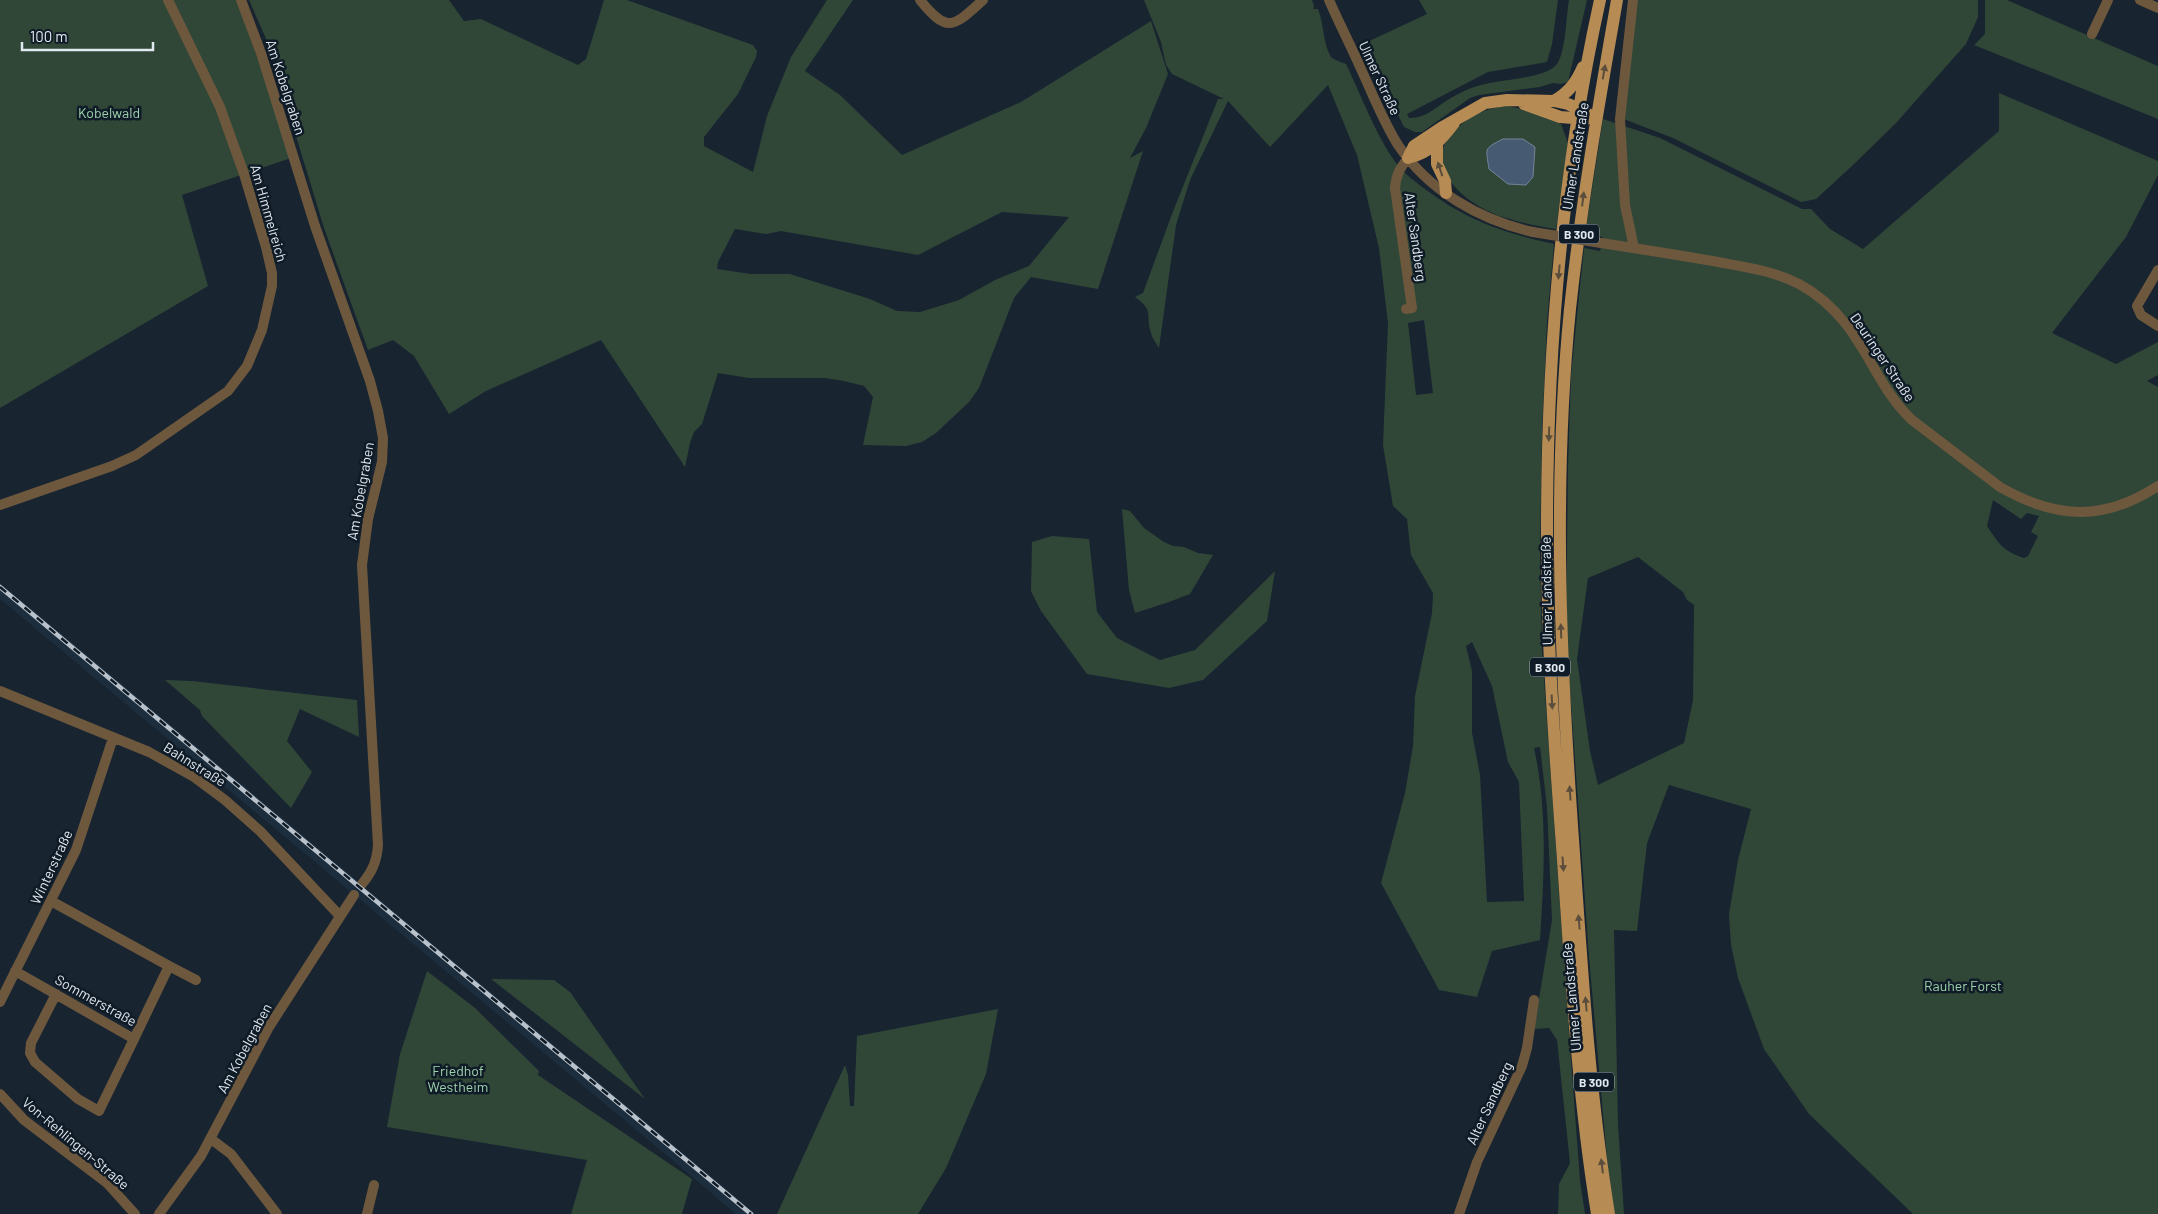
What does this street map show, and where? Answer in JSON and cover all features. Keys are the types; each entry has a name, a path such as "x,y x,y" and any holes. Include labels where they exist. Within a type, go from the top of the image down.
{"main road":[{"name":"Ulmer Landstraße","path":"1597,1214 1577,1042 1554,745 1548,611 1547,496 1553,350 1563,224 1579,114 1600,0"},
{"name":"Ulmer Landstraße","path":"1609,1214 1600,1152 1577,894 1563,680 1560,553 1562,442 1570,311 1587,172 1617,0"},
{"path":"1554,101 1570,90 1577,81 1590,51"},
{"path":"1517,101 1560,117 1579,114"},
{"path":"1406,161 1421,155 1438,144 1456,121 1467,112 1485,103 1554,101 1579,114 1596,118"},
{"path":"1406,161 1414,146 1441,128 1456,121"},
{"path":"1438,144 1437,164 1445,181 1446,193"}],"street":[{"name":"Am Himmelreich","path":"0,505 112,466 136,455 228,391 247,366 262,330 272,286 272,273 266,247 244,174 220,107 168,0"},
{"name":"Am Kobelgraben","path":"241,0 261,53 315,226 370,381 381,424 382,462 368,519 362,565 378,854 372,871 362,884"},
{"path":"920,0 937,19 946,24 955,23 962,19 983,0"},
{"name":"Ulmer Straße","path":"1329,0 1376,104 1406,161"},
{"path":"1633,0 1620,119 1624,205 1634,248"},
{"path":"2092,34 2108,0 2116,0"},
{"path":"2140,0 2158,8"},
{"name":"Deuringer Straße","path":"1406,161 1460,203 1487,218 1533,232 1741,266 1772,273 1800,284 1827,304 1844,322 1857,339 1884,387 1899,408 2000,487 2015,496 2055,511 2092,512 2128,504 2158,486"},
{"name":"Alter Sandberg","path":"1406,161 1396,178 1395,188 1412,308 1406,310"},
{"path":"2158,270 2137,306 2140,315 2158,326"},
{"name":"Bahnstraße","path":"0,691 149,752 178,767 225,800 260,830 339,915"},
{"name":"Winterstraße","path":"0,1002 79,843 113,738"},
{"name":"Am Kobelgraben","path":"159,1214 201,1156 269,1027 323,944 339,915 354,895"},
{"path":"50,901 196,980"},
{"name":"Sommerstraße","path":"15,971 134,1038 169,966"},
{"path":"56,994 31,1043 30,1053 35,1062 84,1104 99,1111 134,1038"},
{"name":"Alter Sandberg","path":"1458,1214 1477,1162 1522,1066 1527,1048 1534,1000"},
{"name":"Von-Rehlingen-Straße","path":"0,1094 24,1120 107,1183 135,1214"},
{"path":"211,1139 231,1154 277,1214"},
{"path":"367,1214 374,1185"}],"shaded area":[{"path":"1503,139 1523,139 1535,147 1533,177 1526,185 1508,184 1489,169 1487,150"},
{"path":"0,583 756,1214 736,1214 0,599"}],"green space":[{"name":"Kobelwald","path":"0,0 241,0 294,157 182,195 208,286 0,408"},
{"path":"249,0 449,0 464,21 481,19 578,65 586,59 604,0 627,0 753,45 757,51 756,57 738,94 704,137 704,146 753,172 767,116 791,57 827,0 853,0 805,71 840,95 902,155 1021,102 1151,21 1168,74 1146,128 1130,158 1143,151 1098,289 1031,277 1014,298 979,388 969,402 936,433 922,442 906,446 863,445 873,397 864,386 825,378 749,378 718,373 702,424 694,432 690,443 685,467 601,340 486,391 449,414 414,356 393,340 368,350 324,228 267,41","holes":["1002,212 1069,217 1029,266 995,280 959,300 920,312 897,311 870,299 790,274 751,274 717,269 718,262 735,229 766,234 781,231 918,255"]},
{"path":"1144,0 1312,0 1313,9 1318,9 1320,15 1328,52 1331,57 1346,64 1381,139 1404,172 1440,200 1471,217 1502,230 1554,244 1547,322 1542,432 1540,555 1542,651 1580,1181 1585,1214 1558,1214 1559,1184 1570,1163 1557,1040 1549,1028 1534,1029 1552,920 1547,807 1540,747 1534,748 1541,796 1544,844 1540,940 1492,951 1477,997 1439,990 1381,883 1405,793 1413,746 1415,696 1432,613 1433,593 1411,555 1407,519 1393,506 1383,445 1388,323 1379,248 1357,155 1328,85 1270,147 1228,101 1190,180 1176,225 1159,348 1149,327 1147,310 1135,297 1143,293 1218,99 1224,99 1172,74 1166,65 1161,42","holes":["1424,320 1433,393 1416,395 1408,323","1472,642 1492,686 1508,762 1519,782 1524,901 1487,902 1480,775 1472,733 1472,671 1466,646"]},
{"path":"1419,0 1558,0 1552,44 1547,62 1488,72 1407,114 1409,118 1420,117 1454,96 1472,88 1489,83 1533,76 1551,69 1557,64 1562,51 1569,0 1587,0 1568,82 1479,95 1470,98 1422,132 1415,132 1404,127 1363,44 1427,14"},
{"path":"1637,0 1978,0 1978,17 1966,44 1896,123 1816,199 1801,202 1673,138 1621,118"},
{"path":"1985,0 2007,0 2158,66 2158,119 1974,45 1985,34"},
{"name":"Rauher Forst","path":"1999,93 2158,161 2158,175 2126,237 2052,333 2116,364 2158,342 2158,375 2147,381 2158,387 2158,1214 1913,1214 1809,1114 1764,1049 1738,978 1731,945 1729,914 1738,860 1751,809 1669,785 1647,843 1637,931 1614,930 1618,1125 1624,1214 1615,1214 1609,1181 1589,957 1566,632 1571,375 1584,248 1600,251 1603,237 1585,234 1603,119 1660,138 1802,209 1811,209 1830,229 1863,249 1999,131","holes":["1993,500 2021,519 2027,513 2039,516 2031,532 2038,536 2028,556 2024,558 2006,550 1987,526","1638,557 1683,592 1687,600 1694,605 1693,700 1684,743 1598,785 1590,751 1577,659 1588,578"]},
{"path":"1508,106 1561,124 1568,143 1556,229 1510,219 1481,207 1460,192 1451,182 1445,171 1442,160 1443,148 1459,126 1478,113"},
{"path":"1122,509 1130,511 1144,528 1164,542 1198,553 1213,555 1190,594 1135,613 1129,590"},
{"path":"1052,536 1089,539 1097,612 1117,638 1160,660 1195,650 1275,571 1267,621 1203,680 1169,688 1087,674 1041,611 1031,591 1032,542"},
{"path":"165,680 192,681 357,700 359,737 300,709 287,741 312,772 291,808 202,716 200,710"},
{"name":"Friedhof Westheim","path":"427,971 475,1008 539,1071 538,1075 692,1179 682,1214 571,1214 587,1160 387,1127 400,1054"},
{"path":"491,979 554,980 570,992 645,1099"},
{"path":"998,1009 986,1074 946,1168 918,1214 777,1214 845,1065 848,1075 850,1106 854,1106 857,1036"}],"railway":[{"path":"0,587 751,1214"}]}
